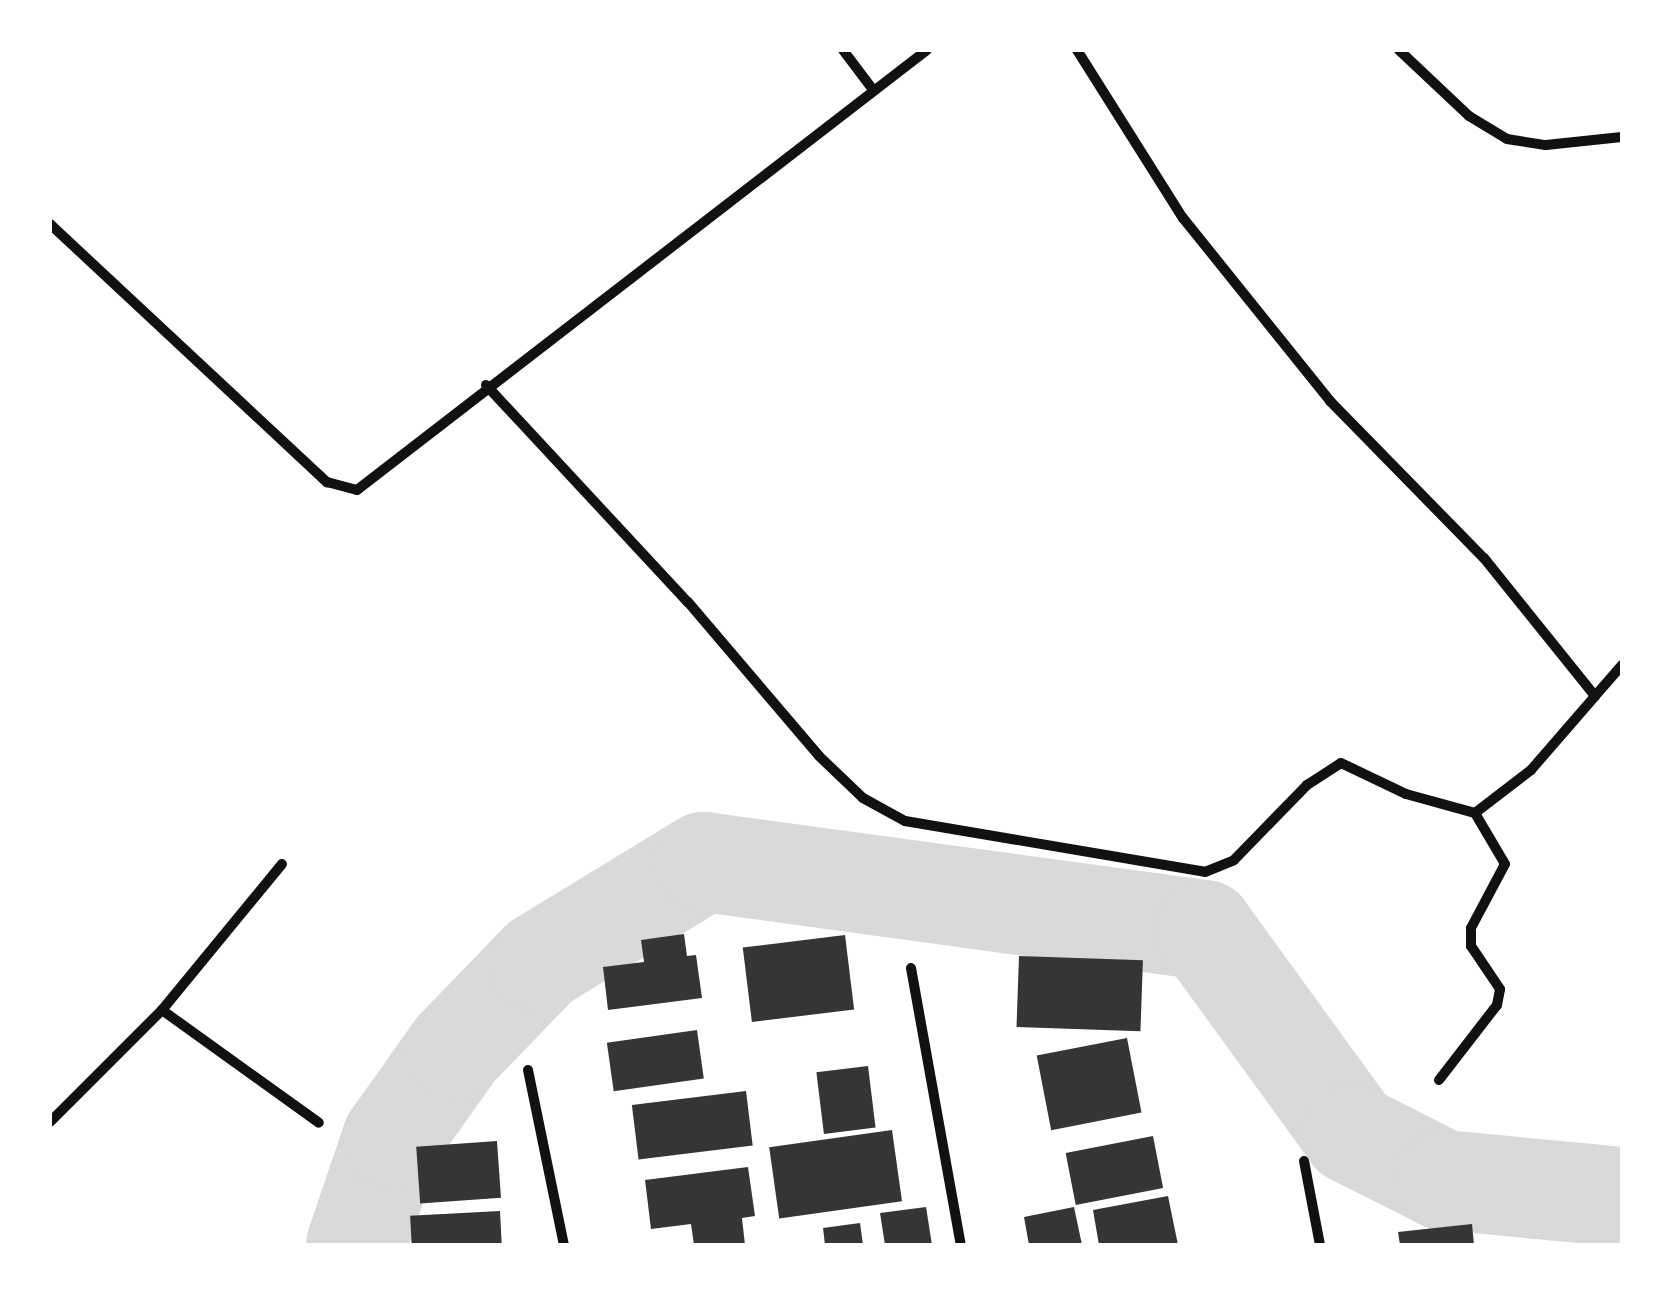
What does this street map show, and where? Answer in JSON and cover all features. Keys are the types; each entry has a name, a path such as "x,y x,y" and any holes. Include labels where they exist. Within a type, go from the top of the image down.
{"street":[{"path":"843,50 874,91"},
{"path":"50,224 342,490 357,490 486,385 927,50"},
{"path":"1077,50 1183,218 1330,400 1496,572 1595,696"},
{"path":"1400,50 1469,116 1507,139 1546,145 1622,137"},
{"path":"486,385 688,602 819,756 863,798 905,821 1205,872 1234,860 1307,786 1342,763 1406,794 1475,813 1505,864 1471,928 1470,946 1500,989 1497,1005 1439,1080"},
{"path":"1475,813 1531,770 1622,665"},
{"path":"50,1122 162,1010 282,864"},
{"path":"911,968 961,1245"},
{"path":"162,1010 319,1123"},
{"path":"528,1070 564,1245"},
{"path":"1304,1161 1320,1245"}],"building":[{"path":"684,934 687,956 696,955 702,998 608,1010 603,967 644,962 641,940"},
{"path":"845,935 854,1009 752,1022 743,948"},
{"path":"1019,956 1143,960 1140,1031 1017,1027"},
{"path":"697,1030 704,1079 614,1091 607,1043"},
{"path":"1127,1038 1142,1113 1051,1130 1037,1056"},
{"path":"868,1066 876,1128 824,1134 816,1072"},
{"path":"746,1091 753,1146 639,1160 632,1105"},
{"path":"892,1130 902,1201 779,1219 769,1147"},
{"path":"1153,1136 1163,1188 1076,1205 1066,1153"},
{"path":"497,1141 501,1198 420,1204 416,1147"},
{"path":"748,1167 755,1216 742,1218 745,1245 694,1245 691,1224 651,1229 645,1180"},
{"path":"1168,1196 1178,1245 1099,1245 1093,1210"},
{"path":"926,1207 932,1245 885,1245 880,1213"},
{"path":"1074,1207 1082,1245 1029,1245 1024,1217"},
{"path":"500,1211 502,1245 412,1245 410,1216"},
{"path":"860,1223 863,1245 825,1245 823,1228"},
{"path":"1472,1224 1474,1245 1400,1245 1398,1232"}],"waterway":[{"path":"356,1245 392,1139 456,1049 540,962 704,862 1204,930 1352,1134 1443,1180 1622,1197"}]}
